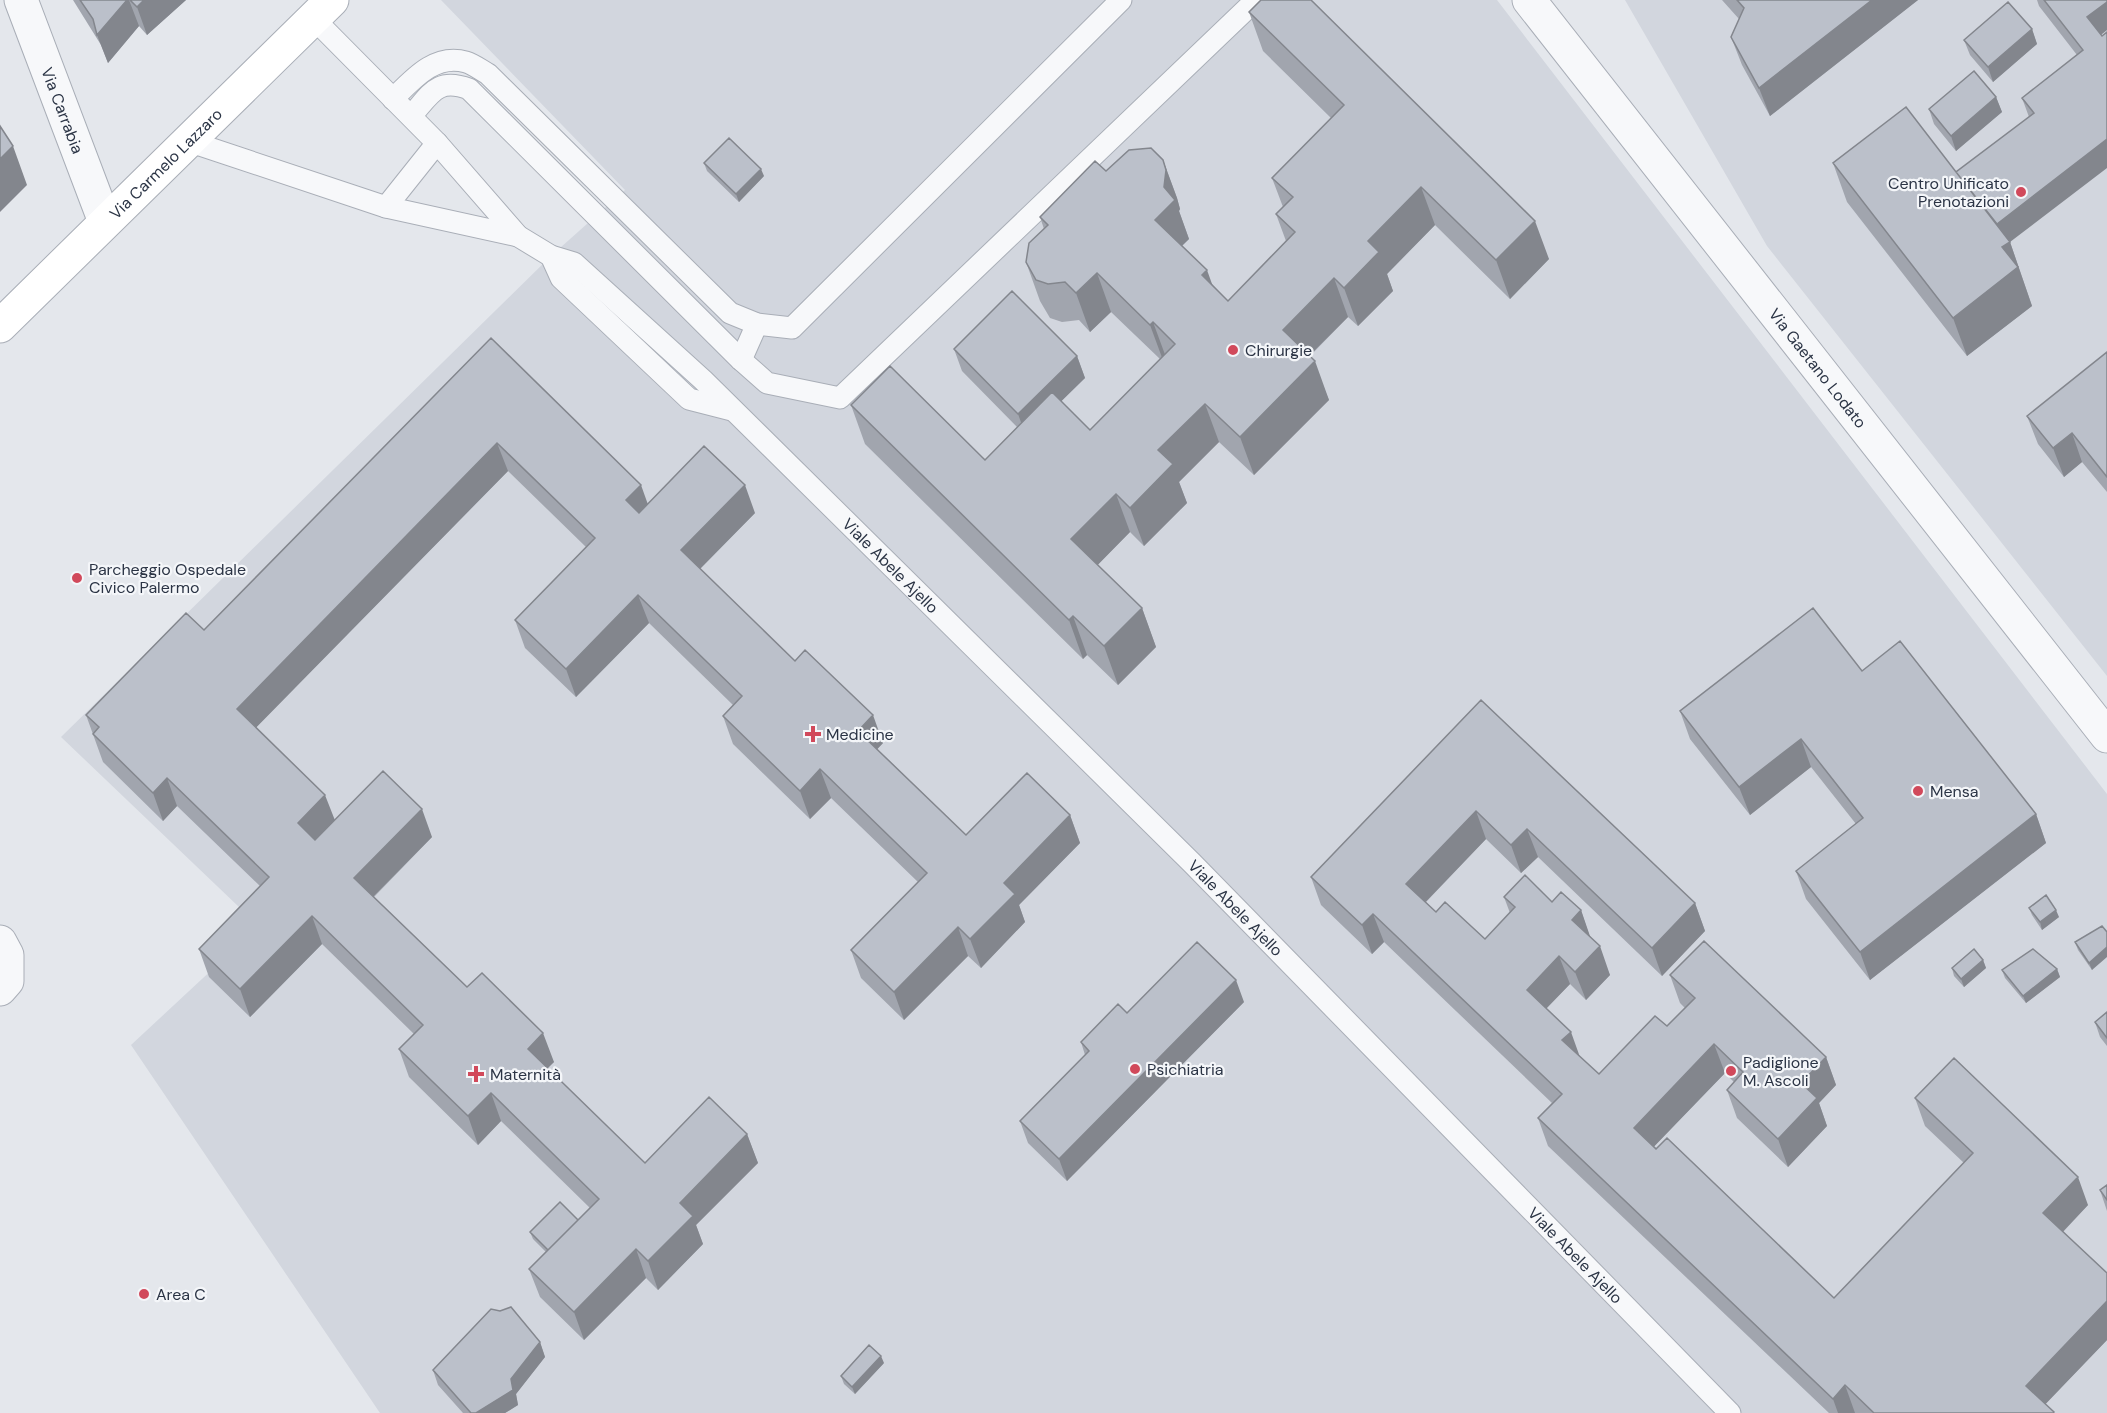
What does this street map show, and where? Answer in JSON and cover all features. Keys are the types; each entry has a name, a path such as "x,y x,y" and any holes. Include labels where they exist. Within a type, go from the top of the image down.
{"street":[{"name":"Via Carrabia","path":"21,0 105,222"},
{"name":"Via Gaetano Lodato","path":"1529,0 2107,736"},
{"name":"Via Carmelo Lazzaro","path":"0,326 323,9"},
{"path":"0,942 7,955 7,981 0,989"}],"lane":[{"path":"393,99 422,69 446,61 466,62 488,74 730,313 757,324 792,328 1120,0"},
{"path":"411,116 438,87 453,83 470,89 741,360 767,383 840,398 1256,0"},
{"path":"323,9 393,99 437,143 518,236"},
{"path":"188,141 386,207 518,236"},
{"path":"386,207 437,143"},
{"name":"Viale Abele Ajello","path":"518,236 551,256 561,278 688,399 733,410 1192,863 1730,1413"},
{"path":"741,360 757,324"}],"shaded area":[{"path":"441,0 1497,0 2107,794 2107,1413 380,1413 131,1045 259,926 61,737 551,256 625,190"},
{"path":"1625,0 2107,0 2107,676 1767,246"}],"building":[{"path":"80,0 127,0 97,35 93,19"},
{"path":"130,0 144,0 137,7"},
{"name":"Chirurgie","path":"1261,0 1311,0 1535,221 1496,260 1421,187 1368,241 1379,252 1344,288 1334,278 1283,330 1315,361 1240,437 1205,404 1158,450 1173,464 1130,508 1116,494 1071,539 1142,608 1104,646 1073,616 1069,620 851,405 890,366 985,460 1052,392 1090,430 1175,344 1153,322 1150,325 1097,273 1076,293 1065,282 1048,284 1036,280 1026,262 1029,243 1048,225 1040,217 1095,161 1106,171 1129,150 1151,148 1163,160 1166,170 1164,187 1175,200 1155,220 1207,270 1202,275 1228,301 1295,232 1276,214 1293,197 1272,178 1344,105 1249,12"},
{"path":"1737,0 1872,0 1759,88 1731,37 1744,8"},
{"path":"2044,0 2107,0 2087,17 2102,36 2107,32 2107,139 1997,224 1956,172 2034,113 2022,98 2083,50"},
{"path":"2008,2 2032,29 1988,67 1964,40"},
{"path":"1974,71 1996,97 1951,136 1929,109"},
{"path":"1906,107 2010,242 2002,247 2018,267 1953,318 1833,163"},
{"path":"0,126 13,146 0,159"},
{"path":"729,138 761,169 736,194 704,163"},
{"path":"1012,291 1077,356 1018,414 954,349"},
{"path":"491,338 641,485 626,500 639,513 704,446 745,485 681,550 795,661 805,650 873,715 858,731 966,835 1027,773 1070,815 1004,883 1015,894 970,939 958,927 894,992 851,950 927,873 820,769 800,791 723,716 742,696 638,595 566,669 515,620 595,538 497,443 237,709 325,795 298,823 315,840 383,771 422,809 354,878 467,987 482,973 543,1033 528,1049 645,1163 709,1097 747,1134 680,1203 693,1216 648,1261 636,1249 574,1312 529,1269 599,1199 491,1093 468,1116 399,1049 423,1025 312,916 240,989 199,949 269,877 167,778 153,793 93,734 99,727 86,715 186,613 204,630"},
{"path":"2107,352 2107,477 2072,433 2053,448 2027,416"},
{"name":"Mensa","path":"1813,608 1862,671 1900,641 2036,814 1860,952 1796,871 1863,818 1801,739 1739,787 1680,711"},
{"name":"Padiglione M. Ascoli","path":"1481,700 1695,903 1652,948 1527,829 1511,845 1476,811 1406,884 1436,912 1445,902 1485,939 1515,907 1504,897 1525,875 1552,902 1561,892 1581,910 1572,920 1600,946 1575,972 1559,956 1527,990 1571,1032 1562,1040 1599,1074 1655,1016 1667,1026 1695,998 1670,975 1704,941 1826,1057 1801,1083 1817,1098 1778,1139 1727,1090 1743,1072 1714,1044 1634,1128 1656,1149 1667,1138 1834,1298 1973,1153 1915,1098 1954,1058 2078,1177 2043,1213 2107,1273 2107,1301 2026,1386 2053,1413 1874,1413 1845,1385 1833,1399 1538,1118 1562,1094 1373,914 1362,925 1311,877"},
{"path":"2046,895 2056,910 2040,922 2029,908"},
{"path":"2102,926 2107,932 2107,947 2089,963 2075,942"},
{"name":"Psichiatria","path":"1197,942 1236,980 1059,1159 1020,1121 1089,1051 1081,1042 1118,1004 1127,1013"},
{"path":"1974,949 1983,960 1961,979 1952,968"},
{"path":"2033,949 2057,969 2023,996 2002,970"},
{"path":"2107,1012 2107,1038 2095,1022"},
{"path":"2107,1185 2107,1200 2100,1190"},
{"path":"560,1202 578,1220 548,1250 530,1232"},
{"path":"511,1307 540,1342 511,1379 513,1390 476,1413 471,1413 433,1370 491,1309 500,1311"},
{"path":"869,1345 881,1356 852,1387 841,1376"}],"place":[{"name":"Centro Unificato Prenotazioni","path":"2021,192"},
{"name":"Chirurgie","path":"1233,350"},
{"name":"Parcheggio Ospedale Civico Palermo","path":"77,578"},
{"name":"Medicine","path":"813,734"},
{"name":"Mensa","path":"1918,791"},
{"name":"Psichiatria","path":"1135,1069"},
{"name":"Padiglione M. Ascoli","path":"1731,1071"},
{"name":"Maternità","path":"476,1074"},
{"name":"Area C","path":"144,1294"}]}
